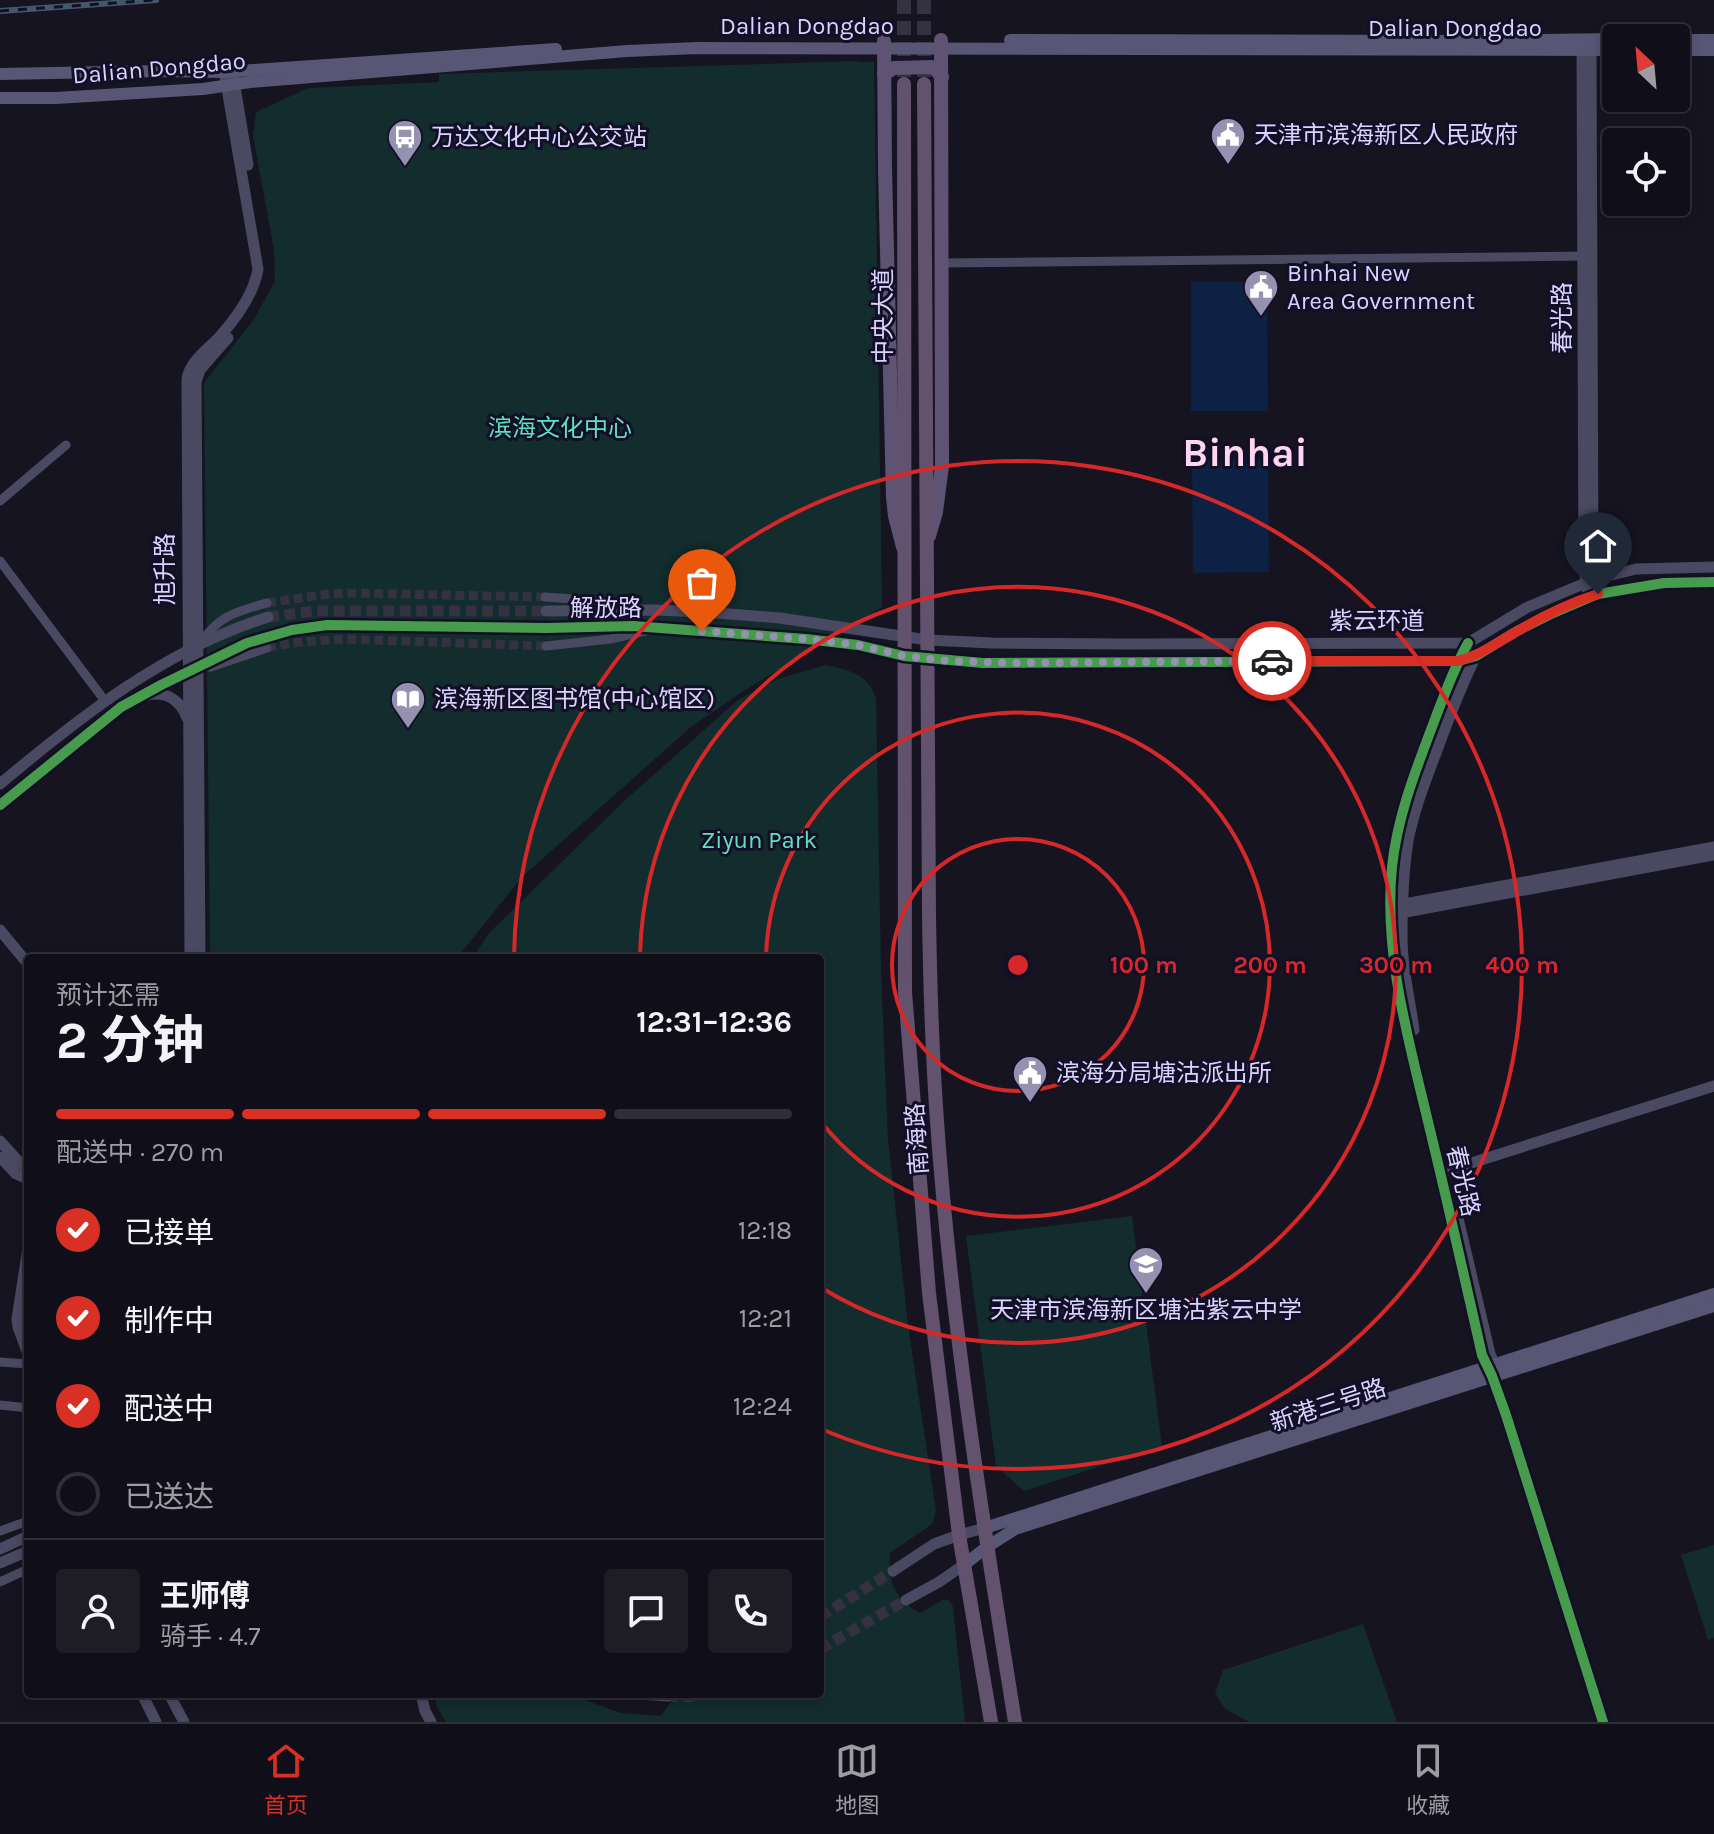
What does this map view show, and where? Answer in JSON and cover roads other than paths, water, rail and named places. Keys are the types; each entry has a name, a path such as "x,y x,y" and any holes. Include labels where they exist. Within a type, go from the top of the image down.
{"highway":[{"name":"中央大道","path":"904,84 904,548"},
{"name":"中央大道","path":"924,84 926,548"},
{"name":"南海路","path":"904,548 905,992 929,1293 959,1535 991,1722"},
{"name":"南海路","path":"926,548 930,987 937,1120 958,1332 1015,1722"}],"main road":[{"path":"1690,40 1714,40"},
{"name":"Dalian Dongdao","path":"0,101 203,89 230,79 655,42 1587,45 1602,48"},
{"name":"Dalian Dongdao","path":"1587,45 1602,42"},
{"path":"884,44 893,497 904,548"},
{"path":"926,548 936,512 942,466 941,44"},
{"path":"1690,50 1714,50"},
{"path":"884,74 894,68 932,67 942,77"},
{"path":"0,74 160,71 230,79"},
{"name":"新港三号路","path":"965,1564 1015,1529 1714,1294"},
{"name":"新港三号路","path":"985,1528 1493,1370 1714,1306"}],"street":[{"name":"春光路","path":"1587,45 1593,568 1590,580 1593,596"},
{"name":"旭升路","path":"200,954 193,648 196,382 200,370 239,324 255,298 265,268 230,79"},
{"path":"942,263 1588,256"},
{"path":"0,501 66,445"},
{"path":"0,561 105,701"},
{"path":"1468,643 1526,608 1590,580 1636,569 1714,567"},
{"name":"紫云环道","path":"904,656 1013,663 1458,661 1476,656 1517,631 1593,596 1664,583 1714,582"},
{"path":"545,597 603,601 655,610"},
{"path":"193,648 219,621 267,603"},
{"name":"解放路","path":"546,611 655,610 780,618 928,640"},
{"path":"0,784 53,740 139,678 193,648 268,617"},
{"name":"解放路","path":"546,628 614,626 806,639 858,645 904,656"},
{"path":"546,646 611,639 658,628"},
{"name":"紫云环道","path":"928,640 1128,644 1468,643"},
{"path":"0,805 121,707 247,643 267,642"},
{"name":"春光路","path":"1396,910 1395,842 1403,809 1458,661 1468,643"},
{"name":"春光路","path":"1476,656 1460,688 1416,807 1392,942 1401,1002 1493,1370 1603,1722"},
{"name":"旭升路","path":"190,954 189,725 194,668"},
{"path":"136,699 153,694 173,698 181,706 189,725"},
{"path":"1396,910 1714,847"},
{"path":"1396,910 1714,855"},
{"path":"0,930 24,959"},
{"path":"1444,1173 1714,1086"},
{"path":"0,1141 24,1166"},
{"path":"0,1157 16,1174 24,1177"},
{"path":"24,1274 17,1319 24,1343"},
{"path":"0,1362 24,1364"},
{"name":"春光路","path":"1493,1370 1610,1722"},
{"path":"0,1405 24,1408"},
{"path":"0,1531 24,1522"},
{"path":"893,1571 934,1544 985,1528"},
{"path":"0,1549 24,1538"},
{"path":"0,1563 24,1553"},
{"path":"906,1600 965,1564"},
{"path":"0,1582 24,1571"},
{"path":"144,1698 156,1722"},
{"path":"171,1698 184,1722"},
{"path":"422,1698 431,1722"}],"water":[{"path":"1191,282 1267,282 1268,411 1191,411"},
{"path":"1268,459 1269,572 1193,573 1192,460"}],"tunnel":[{"path":"904,0 904,84"},
{"path":"924,0 924,84"},
{"path":"267,603 346,593 545,597"},
{"path":"268,617 314,611 546,611"},
{"path":"266,636 327,625 546,628"},
{"path":"267,648 344,639 546,646"},
{"path":"824,1614 893,1571"},
{"path":"824,1647 906,1600"}],"railway":[{"path":"0,11 156,0"}],"place":[{"name":"天津市滨海新区人民政府","path":"1228,166"},
{"name":"万达文化中心公交站","path":"405,168"},
{"name":"Binhai New Area Government","path":"1261,318"},
{"name":"滨海新区图书馆(中心馆区)","path":"408,730"},
{"name":"滨海分局塘沽派出所","path":"1030,1104"},
{"name":"天津市滨海新区塘沽紫云中学","path":"1146,1295"}],"district":[{"name":"Binhai","path":"1245,452"}],"park label":[{"name":"滨海文化中心","path":"560,428"},
{"name":"Ziyun Park","path":"759,840"}]}
